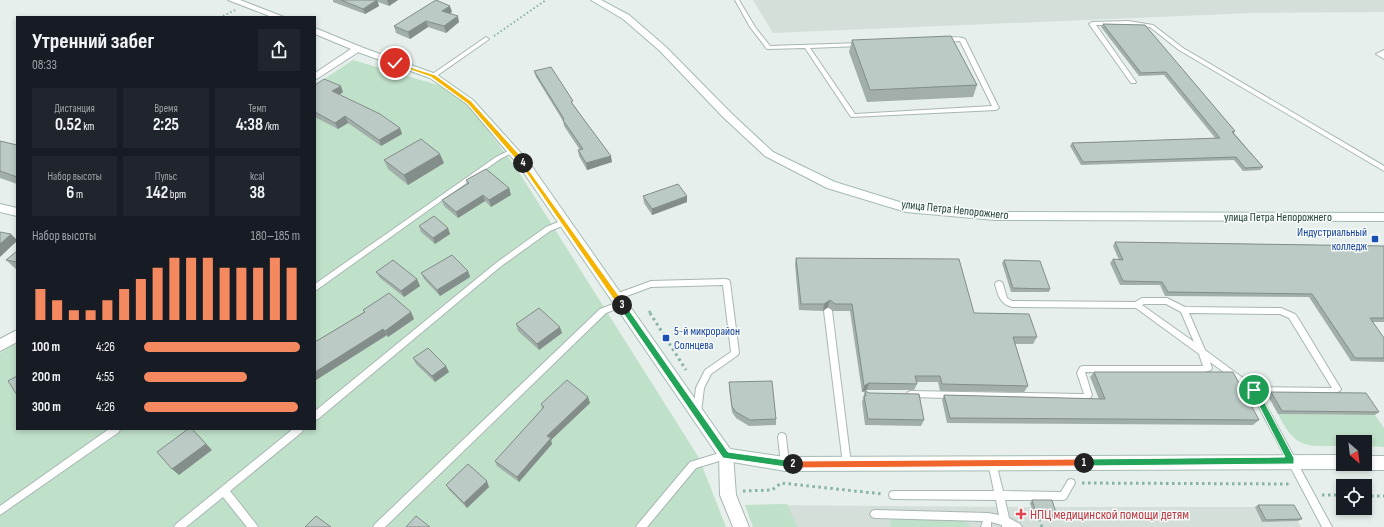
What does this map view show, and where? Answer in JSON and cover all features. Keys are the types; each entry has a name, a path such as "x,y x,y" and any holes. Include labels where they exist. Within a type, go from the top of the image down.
{"street":[{"path":"232,0 277,16"},
{"name":"улица Петра Непорожнего","path":"595,0 626,17 663,49 727,115 769,154 831,185 906,208 995,216 1384,218"},
{"path":"316,31 358,49 433,76 470,102 524,164 726,455 728,495 741,527"},
{"path":"316,76 358,49"},
{"path":"0,208 16,212"},
{"path":"0,346 16,336"},
{"path":"726,455 785,464 1336,462"},
{"path":"1372,463 1384,463"}],"lane":[{"path":"737,0 753,27 769,48 869,43"},
{"path":"1133,82 1092,24 1128,23 1151,26 1181,49 1384,169"},
{"path":"433,76 486,39"},
{"path":"807,46 853,116 996,108 962,39 939,40"},
{"path":"1384,52 1379,54 1384,57"},
{"path":"316,287 498,158 512,151"},
{"path":"316,415 498,265 548,229 564,222"},
{"path":"378,527 603,311 618,300 651,284 726,282 735,354 708,372 700,388 697,415"},
{"path":"998,284 1004,300 1008,304 1137,305 1254,390 1327,527"},
{"path":"1137,305 1142,301 1167,301 1184,310 1282,311 1287,313 1296,320 1337,389 1332,391 1254,390"},
{"path":"905,394 1083,398 1088,395 1081,374 1083,369 1206,370 1208,366 1184,310"},
{"path":"828,311 847,464"},
{"path":"0,511 115,430"},
{"path":"179,527 298,430"},
{"path":"782,437 785,464"},
{"path":"641,527 693,465 726,455"},
{"path":"992,463 1006,524"},
{"path":"893,495 977,495 999,497 1063,496 1071,483"},
{"path":"224,491 253,527"},
{"path":"875,514 988,517 1017,527"},
{"path":"986,527 988,517"}],"path":[{"path":"486,39 496,36 546,0"},
{"path":"649,311 683,366"},
{"path":"738,491 772,490 781,483 893,495"},
{"path":"1071,483 1304,484"},
{"path":"1310,495 1336,495"},
{"path":"1372,496 1384,496"},
{"path":"1040,519 1042,527"}],"shaded area":[{"path":"753,0 1384,0 1384,12 1253,13 773,33"},
{"name":"НПЦ медицинской помощи детям","path":"1030,503 1051,507 1290,507 1301,527 753,527 745,505 1031,507"}],"green space":[{"path":"353,60 458,91 515,166 699,458 726,527 0,527 0,353 16,343 16,430 316,430 316,84"},
{"path":"1278,414 1375,415 1384,428 1384,447 1372,446 1372,435 1336,435 1336,446 1303,444 1297,440 1284,426"},
{"path":"787,504 797,527 753,527 745,505"},
{"path":"891,518 964,520 969,527 890,527"}],"building":[{"path":"341,0 377,0 363,9"},
{"path":"436,0 450,6 442,11 458,16 444,26 426,21 408,32 394,26"},
{"path":"1103,24 1145,25 1235,131 1232,132 1263,167 1245,168 1236,157 1083,162 1072,143 1220,138 1166,72 1141,73"},
{"path":"951,36 977,85 870,90 852,40"},
{"path":"551,67 573,101 571,102 611,156 586,163 578,150 583,149 563,120 564,119 534,71"},
{"path":"324,79 341,86 332,91 380,114 400,128 379,140 345,116 335,123 316,113 316,84"},
{"path":"421,139 440,154 404,175 384,160"},
{"path":"0,141 16,145 16,177 0,171"},
{"path":"486,169 509,188 489,200 483,195 456,212 442,200 469,183 466,180"},
{"path":"678,184 687,196 652,209 643,196"},
{"path":"434,216 448,228 433,238 419,226"},
{"path":"0,232 11,234 0,244"},
{"path":"1115,242 1384,246 1384,318 1370,318 1384,338 1384,358 1355,358 1312,294 1168,292 1162,282 1123,281 1113,259 1123,260"},
{"path":"16,252 16,262 6,260"},
{"path":"452,255 468,271 437,290 421,273"},
{"path":"796,258 959,259 974,313 1029,314 1037,337 1013,337 1028,386 942,384 940,376 915,376 917,384 869,383 864,386 852,304 835,304 830,300 824,304 801,304"},
{"path":"393,260 417,279 401,291 376,272"},
{"path":"1004,260 1040,261 1050,289 1013,288"},
{"path":"389,293 411,312 385,331 383,329 316,371 316,341 365,312 363,310"},
{"path":"539,308 560,327 537,344 516,324"},
{"path":"428,348 446,366 432,376 413,358"},
{"path":"1094,372 1233,372 1259,420 950,418 944,395 1105,399"},
{"path":"16,377 16,393 8,381"},
{"path":"567,380 588,397 547,436 551,438 517,477 495,461 544,407 541,404"},
{"path":"772,381 776,419 750,420 736,412 732,407 729,382"},
{"path":"865,391 869,393 919,394 924,420 868,419 864,396 866,396"},
{"path":"1271,392 1366,393 1379,412 1282,411"},
{"path":"187,430 193,430 206,444 172,469 157,452"},
{"path":"468,464 487,481 464,503 446,485"},
{"path":"1032,500 1052,500 1057,516 1037,516"},
{"path":"1258,505 1294,505 1302,519 1266,520"},
{"path":"316,516 331,527 305,527"},
{"path":"416,516 430,527 406,527"}],"place":[{"name":"Индустриальный колледж","path":"1375,239"},
{"name":"5-й микрорайон Солнцева","path":"666,338"},
{"name":"НПЦ медицинской помощи детям","path":"1021,514"}],"route":[{"path":"395,63 433,76 470,102 524,164 726,455 779,464 1291,461 1254,390"}]}
